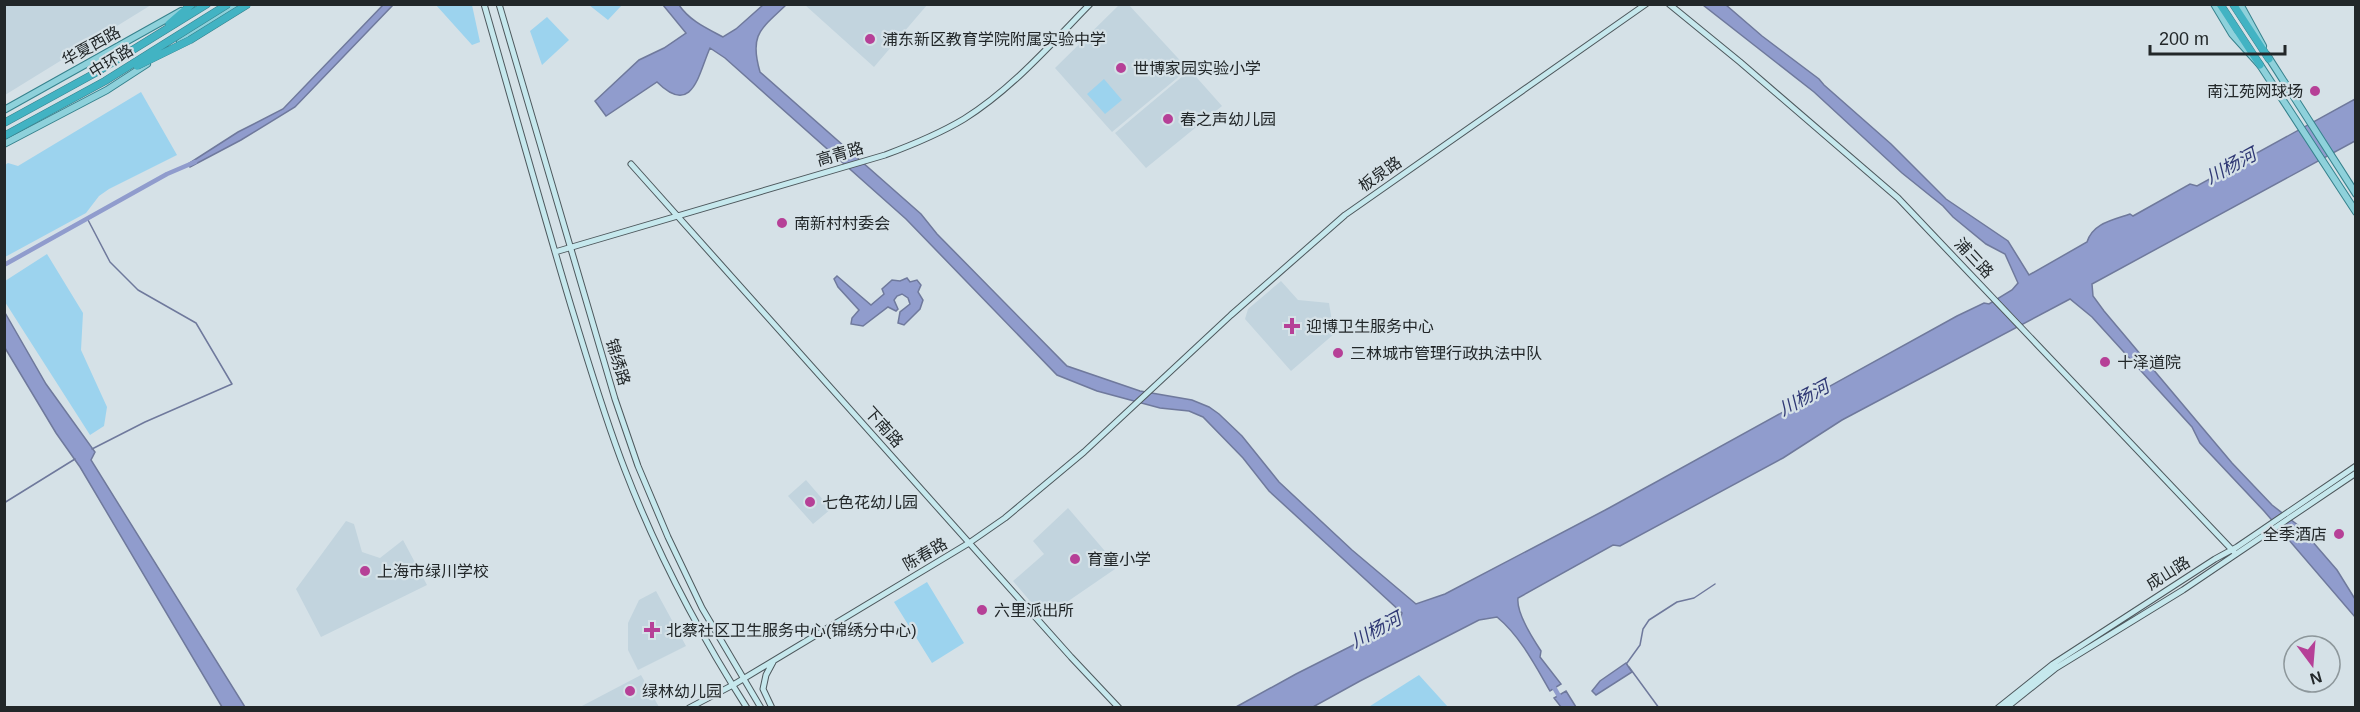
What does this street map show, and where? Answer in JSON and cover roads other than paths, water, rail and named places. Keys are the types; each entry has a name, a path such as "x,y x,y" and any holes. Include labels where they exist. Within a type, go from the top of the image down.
{"highway":[{"name":"中环路","path":"4,124 152,40 207,4"},
{"name":"中环路","path":"4,136 105,81 228,4"},
{"path":"105,81 190,40 248,4"},
{"path":"2220,4 2260,65"},
{"path":"2233,4 2269,59"},
{"path":"152,40 189,6"}],"main road":[{"path":"4,144 107,90 238,4"},
{"name":"锦绣路","path":"484,4 555,252 600,401 625,471 685,602 745,708"},
{"name":"锦绣路","path":"499,4 569,248 638,466 668,537 702,608 761,708"},
{"name":"高青路","path":"555,252 867,160 936,135 978,110 1020,75 1090,4"},
{"name":"板泉路","path":"1150,391 1231,315 1345,215 1646,4"},
{"name":"浦三路","path":"1669,4 1898,198 2234,552"},
{"path":"2214,4 2232,34 2260,65 2355,212"},
{"path":"2240,4 2269,59 2355,194"},
{"name":"华夏西路","path":"4,110 189,6"},
{"path":"4,124 12,140"},
{"name":"下南路","path":"631,164 1119,708"},
{"name":"陈春路","path":"689,708 733,685 969,543 1038,491 1150,391"},
{"name":"成山路","path":"2293,513 2355,466"},
{"name":"成山路","path":"1998,708 2053,664 2234,552 2355,473"},
{"name":"成山路","path":"2006,708 2056,668 2183,590 2234,552"},
{"path":"772,708 762,689 774,660"}],"waterway":[{"path":"4,265 167,174 195,162"},
{"path":"87,218 110,262 138,290 196,323 232,384 145,422 92,449"},
{"path":"4,503 75,459"},
{"path":"1627,663 1640,645 1643,629 1649,620 1677,602 1694,598 1715,584"},
{"path":"1629,667 1659,708"},
{"path":"1552,684 1566,708"}],"place":[{"name":"浦东新区教育学院附属实验中学","path":"870,39"},
{"name":"世博家园实验小学","path":"1121,68"},
{"name":"南江苑网球场","path":"2315,91"},
{"name":"春之声幼儿园","path":"1168,119"},
{"name":"南新村村委会","path":"782,223"},
{"name":"迎博卫生服务中心","path":"1292,326"},
{"name":"三林城市管理行政执法中队","path":"1338,353"},
{"name":"十泽道院","path":"2105,362"},
{"name":"七色花幼儿园","path":"810,502"},
{"name":"全季酒店","path":"2339,534"},
{"name":"育童小学","path":"1075,559"},
{"name":"上海市绿川学校","path":"365,571"},
{"name":"六里派出所","path":"982,610"},
{"name":"北蔡社区卫生服务中心(锦绣分中心)","path":"652,630"},
{"name":"绿林幼儿园","path":"630,691"}],"water label":[{"name":"川杨河","path":"2231,166"},
{"name":"川杨河","path":"1804,398"},
{"name":"川杨河","path":"1376,630"}]}
